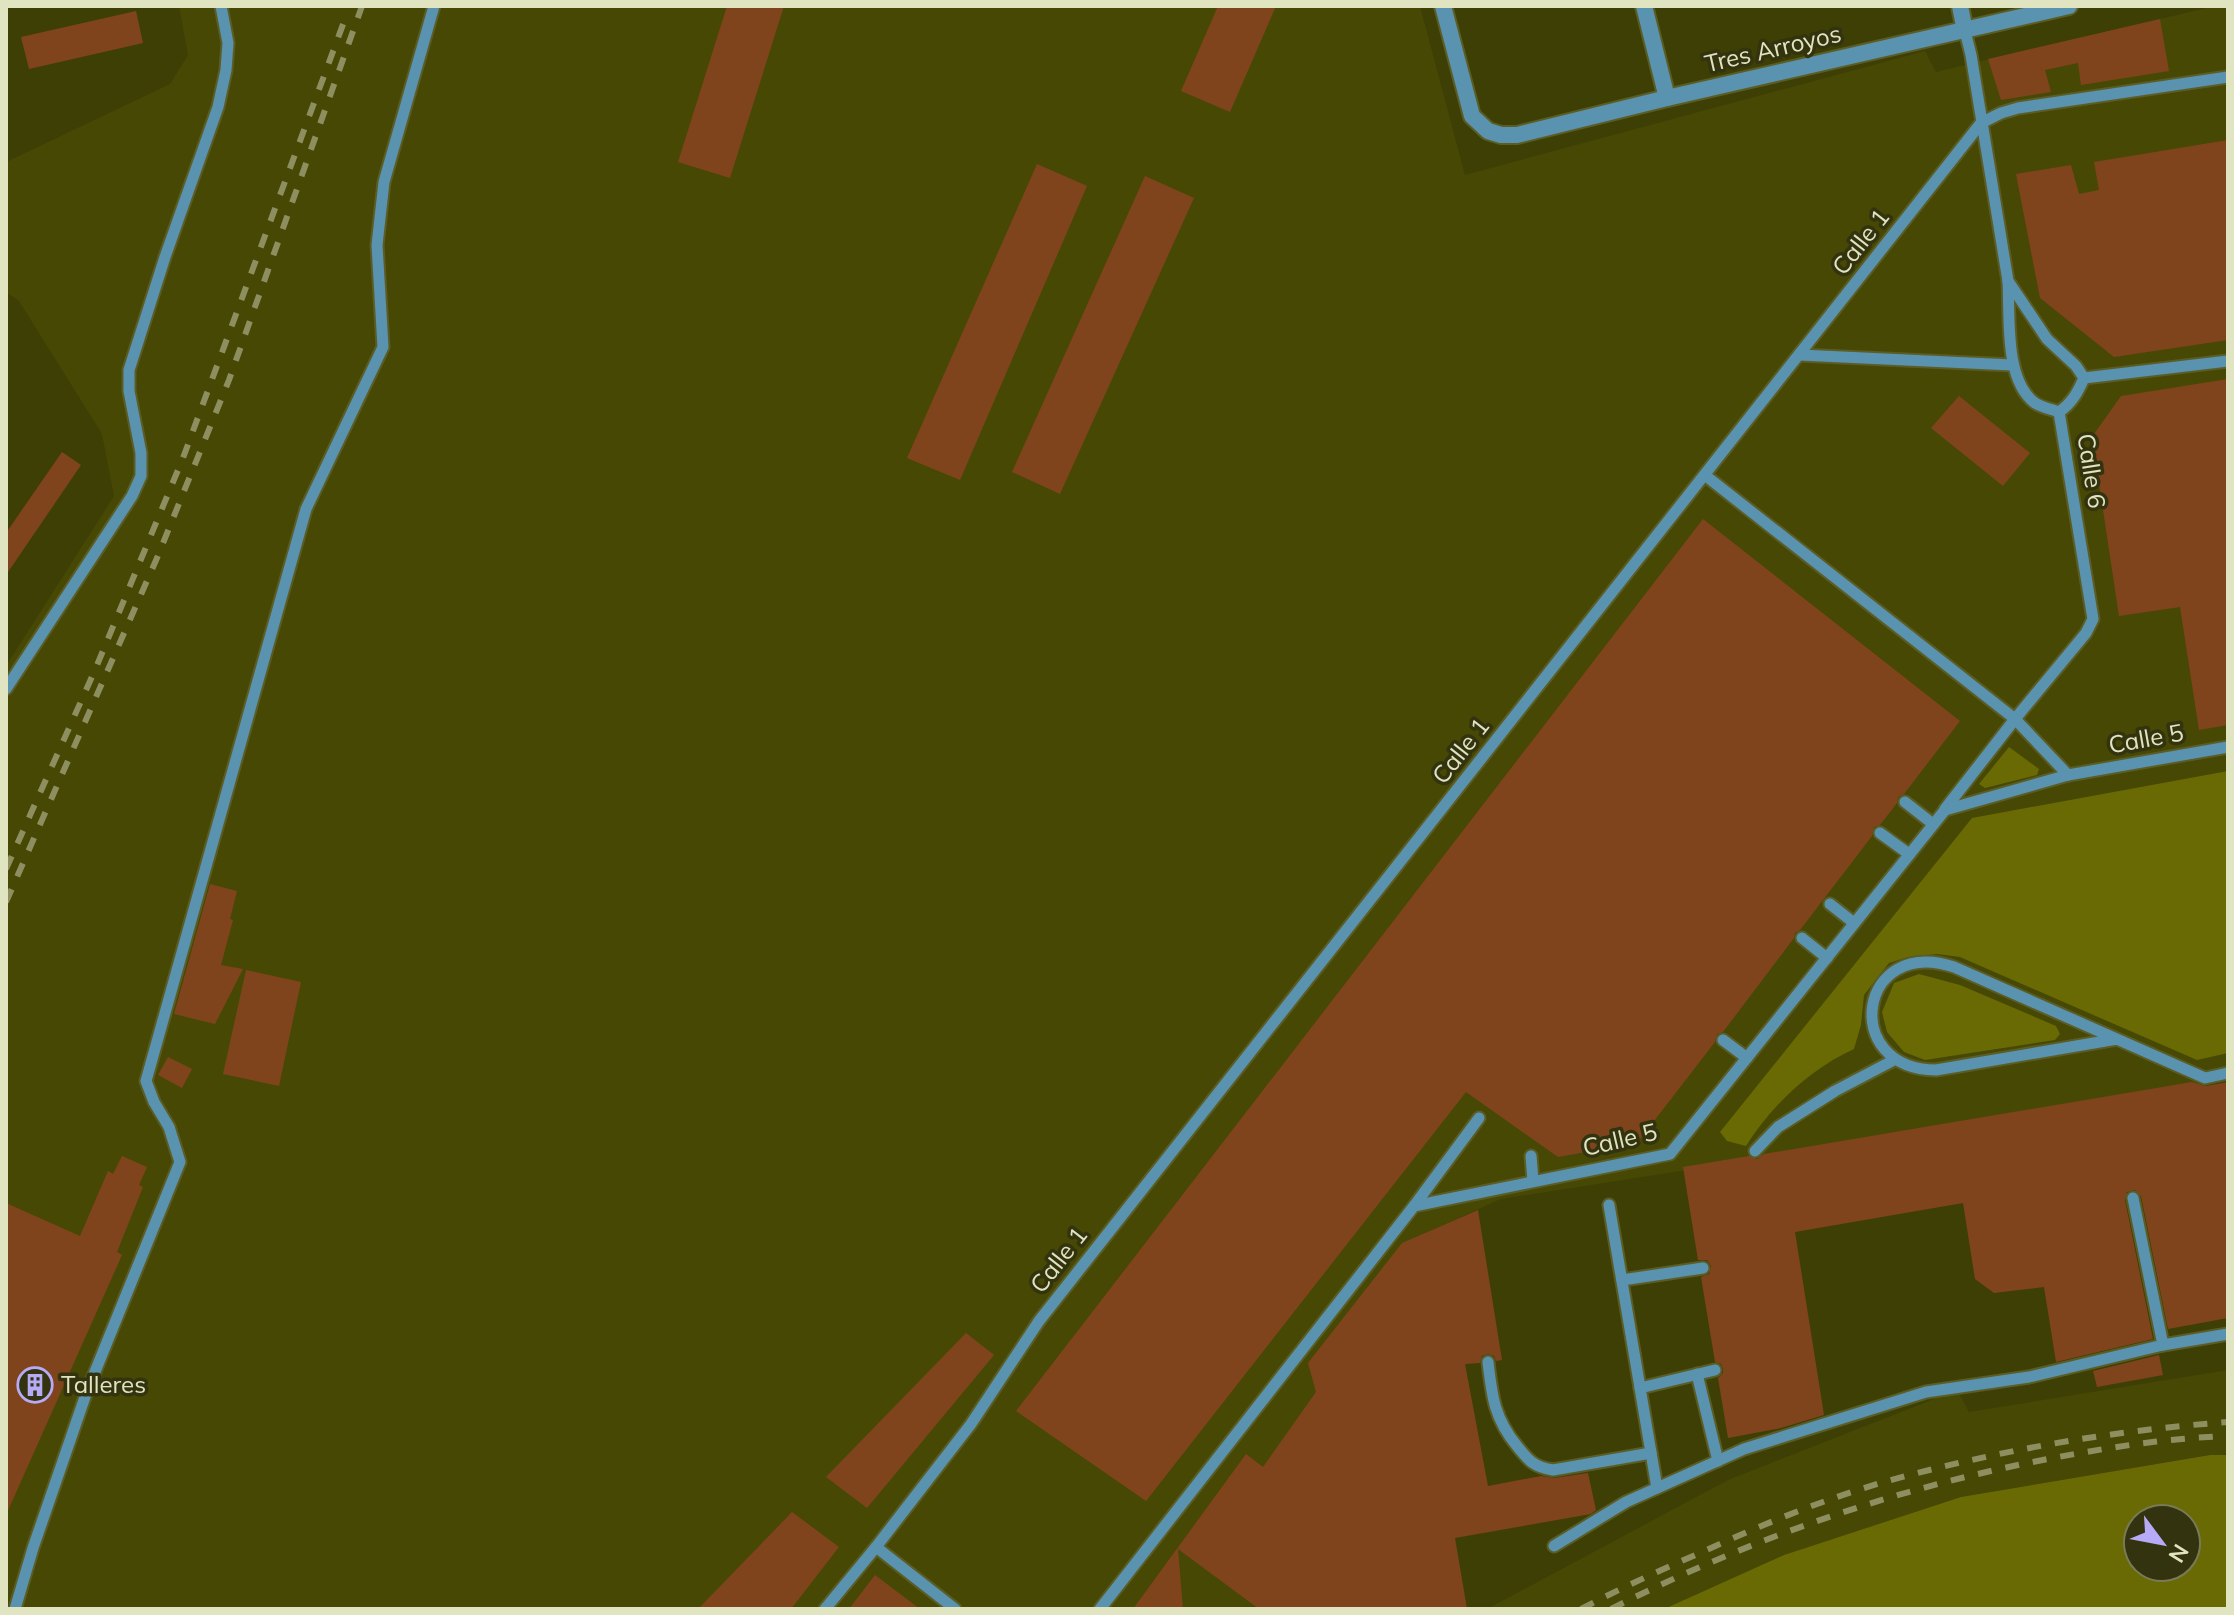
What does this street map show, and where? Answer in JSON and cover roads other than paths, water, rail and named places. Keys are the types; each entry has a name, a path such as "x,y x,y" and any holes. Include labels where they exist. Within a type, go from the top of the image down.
{"street":[{"name":"Tres Arroyos","path":"1443,6 1472,116 1488,131 1501,135 1517,135 2069,6"},
{"path":"1644,6 1667,98"},
{"path":"1960,6 1965,31"}],"lane":[{"path":"6,689 132,496 141,476 141,453 129,391 129,370 218,107 228,43 221,6"},
{"path":"15,1609 86,1394 180,1162 169,1127 146,1081 306,509 383,347 377,245 384,182 434,6"},
{"path":"1965,31 2008,281 2012,365 2034,402 2059,412"},
{"name":"Calle 1","path":"825,1609 971,1424 1039,1321 1981,123 2018,108 2228,77"},
{"path":"2008,281 2047,339 2076,366 2084,378 2228,361"},
{"path":"1800,355 2012,365"},
{"name":"Calle 6","path":"1945,810 2086,633 2093,619 2059,412 2079,392 2084,378"},
{"path":"1706,476 2015,719 2068,775"},
{"name":"Calle 5","path":"1414,1206 1670,1154 1945,810 2068,775 2228,747"},
{"path":"1905,802 1933,824"},
{"path":"1880,833 1909,854"},
{"path":"1830,904 1854,923"},
{"path":"1802,938 1827,958"},
{"path":"2117,1039 1936,1070 1920,1070 1894,1060 1880,1043 1871,1023 1871,1004 1879,987 1902,965 1940,962 1954,967 2117,1039 2205,1078 2228,1073"},
{"path":"1723,1040 1747,1058"},
{"path":"1755,1151 1778,1127 1835,1091 1894,1060"},
{"path":"1100,1609 1479,1118"},
{"path":"1531,1156 1533,1181"},
{"path":"2133,1198 2163,1345"},
{"path":"1609,1205 1657,1488"},
{"path":"1622,1280 1703,1268"},
{"path":"1554,1546 1626,1502 1744,1449 1926,1392 2029,1377 2163,1345 2228,1334"},
{"path":"1488,1362 1492,1391 1503,1429 1538,1468 1553,1470 1651,1453"},
{"path":"1640,1388 1715,1370"},
{"path":"1697,1374 1718,1461"},
{"path":"876,1547 955,1609"}],"railway":[{"path":"6,902 157,558 229,380 362,6"},
{"path":"6,869 95,670 183,458 345,19"},
{"path":"1581,1609 1752,1530 1880,1483 1986,1457 2066,1442 2228,1422"},
{"path":"1611,1609 1664,1583 1772,1538 1939,1484 2097,1450 2228,1436"}],"place":[{"name":"Talleres","path":"35,1385"}]}
